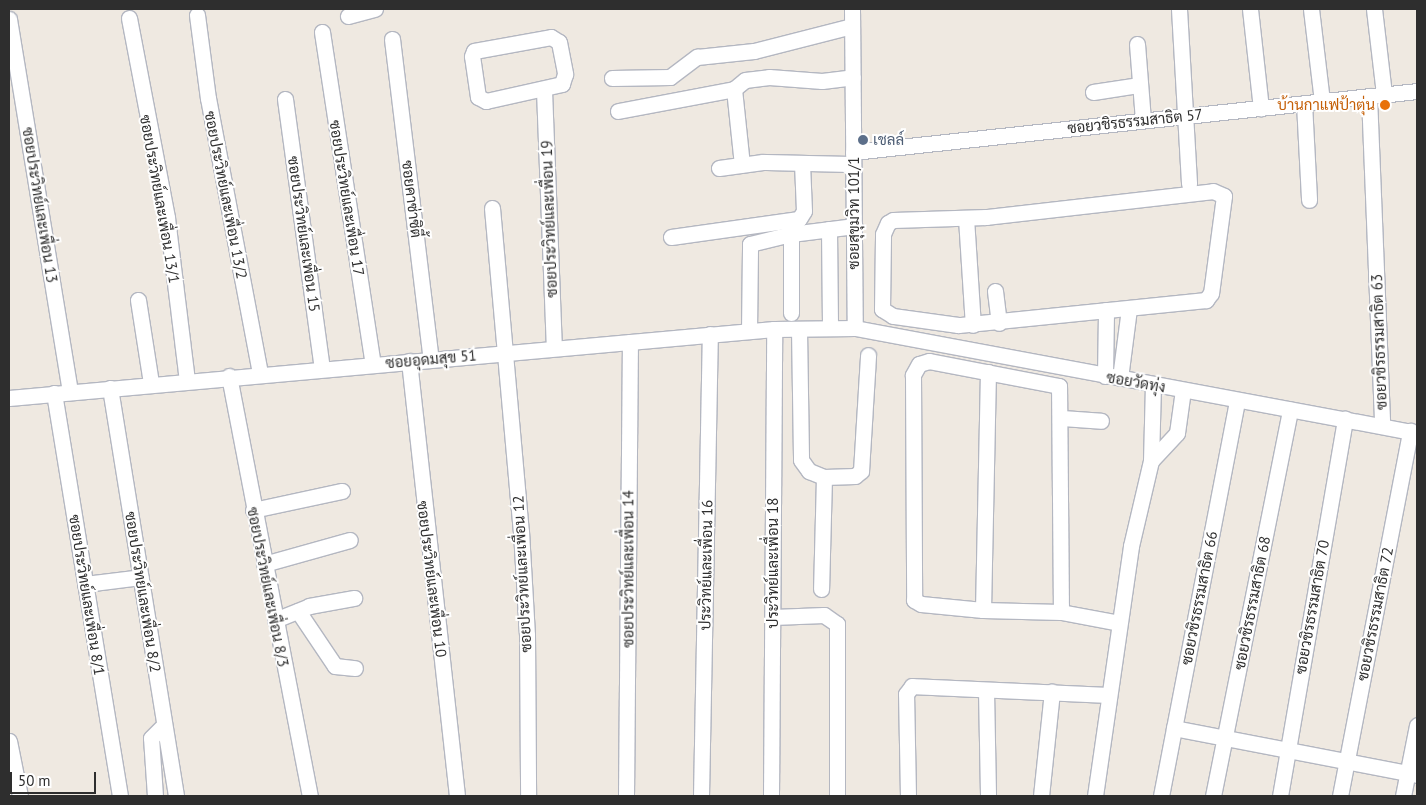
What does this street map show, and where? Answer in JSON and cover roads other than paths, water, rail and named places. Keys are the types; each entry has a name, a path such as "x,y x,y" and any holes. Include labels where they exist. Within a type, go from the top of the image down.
{"street":[{"path":"348,16 375,9"},
{"name":"ซอยสุขุมวิท 101/1","path":"852,9 855,328"},
{"path":"1179,9 1189,184"},
{"path":"1250,9 1261,108"},
{"path":"1311,9 1322,101"},
{"name":"ซอยวชิรธรรมสาธิต 63","path":"1374,9 1377,95 1376,258 1382,426"},
{"name":"ซอยประวิทย์และเพื่อน 13/2","path":"197,15 208,98 260,374"},
{"name":"ซอยประวิทย์และเพื่อน 13/1","path":"129,18 167,218 187,380"},
{"name":"ซอยประวิทย์และเพื่อน 13","path":"9,19 13,70 70,392"},
{"path":"612,78 670,77 697,57 754,51 852,26"},
{"name":"ซอยประวิทย์และเพื่อน 17","path":"322,32 373,364"},
{"path":"554,38 559,42 565,77 558,86 544,90 480,99 473,53 479,48 554,38"},
{"name":"ซอยคาซ่าซิตี้","path":"392,39 431,359"},
{"path":"1137,44 1143,120"},
{"path":"618,111 734,89 745,80 769,77 822,81 853,77"},
{"path":"1093,92 1139,85"},
{"path":"734,89 742,165"},
{"name":"ซอยประวิทย์และเพื่อน 19","path":"544,90 554,348"},
{"name":"ซอยวชิรธรรมสาธิต 57","path":"719,168 742,165 802,164 1143,120 1417,91"},
{"name":"ซอยประวิทย์และเพื่อน 15","path":"285,99 322,368"},
{"path":"1304,103 1309,200"},
{"path":"671,237 799,219 804,211 802,164"},
{"path":"1222,192 1223,208 1208,297 1129,309 973,325 893,316 886,313 882,303 883,234 888,223 966,218 1222,192"},
{"name":"ซอยประวิทย์และเพื่อน 12","path":"492,208 527,635 528,796"},
{"path":"966,218 973,325"},
{"path":"749,331 750,244 791,234 854,226"},
{"path":"829,229 830,328"},
{"path":"791,234 791,313"},
{"path":"995,291 999,323"},
{"path":"138,300 151,383"},
{"path":"1112,377 1129,309"},
{"path":"1106,310 1112,377"},
{"path":"799,328 801,460 809,471 824,477 855,476 861,471 868,356"},
{"name":"ซอยอุดมสุข 51","path":"9,398 151,383 710,334 774,329 855,328"},
{"name":"ซอยวัดทุ่ง","path":"855,328 1153,385 1414,432"},
{"name":"ประวิทย์และเพื่อน 18","path":"772,796 774,329"},
{"name":"ประวิทย์และเพื่อน 16","path":"701,796 710,334"},
{"name":"ซอยประวิทย์และเพื่อน 14","path":"626,796 630,342"},
{"name":"ซอยประวิทย์และเพื่อน 10","path":"409,361 457,796"},
{"path":"1060,612 1061,391 1056,384 929,361 915,366 913,375 914,600 921,604 983,610 1060,612 1119,623"},
{"path":"983,610 988,372"},
{"name":"ซอยประวิทย์และเพื่อน 8/3","path":"229,376 253,510 310,796"},
{"path":"1096,796 1107,695 1131,546 1151,461 1153,385"},
{"name":"ซอยประวิทย์และเพื่อน 8/2","path":"110,388 176,796"},
{"path":"1151,461 1177,433 1183,390"},
{"name":"ซอยประวิทย์และเพื่อน 8/1","path":"54,394 120,796"},
{"name":"ซอยวชิรธรรมสาธิต 66","path":"1161,796 1237,400"},
{"name":"ซอยวชิรธรรมสาธิต 68","path":"1213,796 1290,410"},
{"path":"1062,418 1101,421"},
{"name":"ซอยวชิรธรรมสาธิต 70","path":"1280,796 1345,419"},
{"name":"ซอยวชิรธรรมสาธิต 72","path":"1340,796 1414,432"},
{"path":"820,588 824,477"},
{"path":"253,510 342,491"},
{"path":"264,564 350,540"},
{"path":"85,584 141,577"},
{"path":"275,620 298,612 354,598"},
{"path":"298,612 335,666 355,668"},
{"path":"773,617 824,615 837,624 837,796"},
{"path":"908,796 908,688 1107,695"},
{"path":"986,690 988,796"},
{"path":"1042,796 1052,692"},
{"path":"155,796 151,738 164,725"},
{"path":"1404,796 1413,774 1417,725"},
{"path":"1174,728 1287,752 1413,774"},
{"path":"9,741 20,796"}],"place":[{"name":"บ้านกาแฟป้าตุ่น","path":"1385,105"},
{"name":"เชลล์","path":"863,140"}]}
